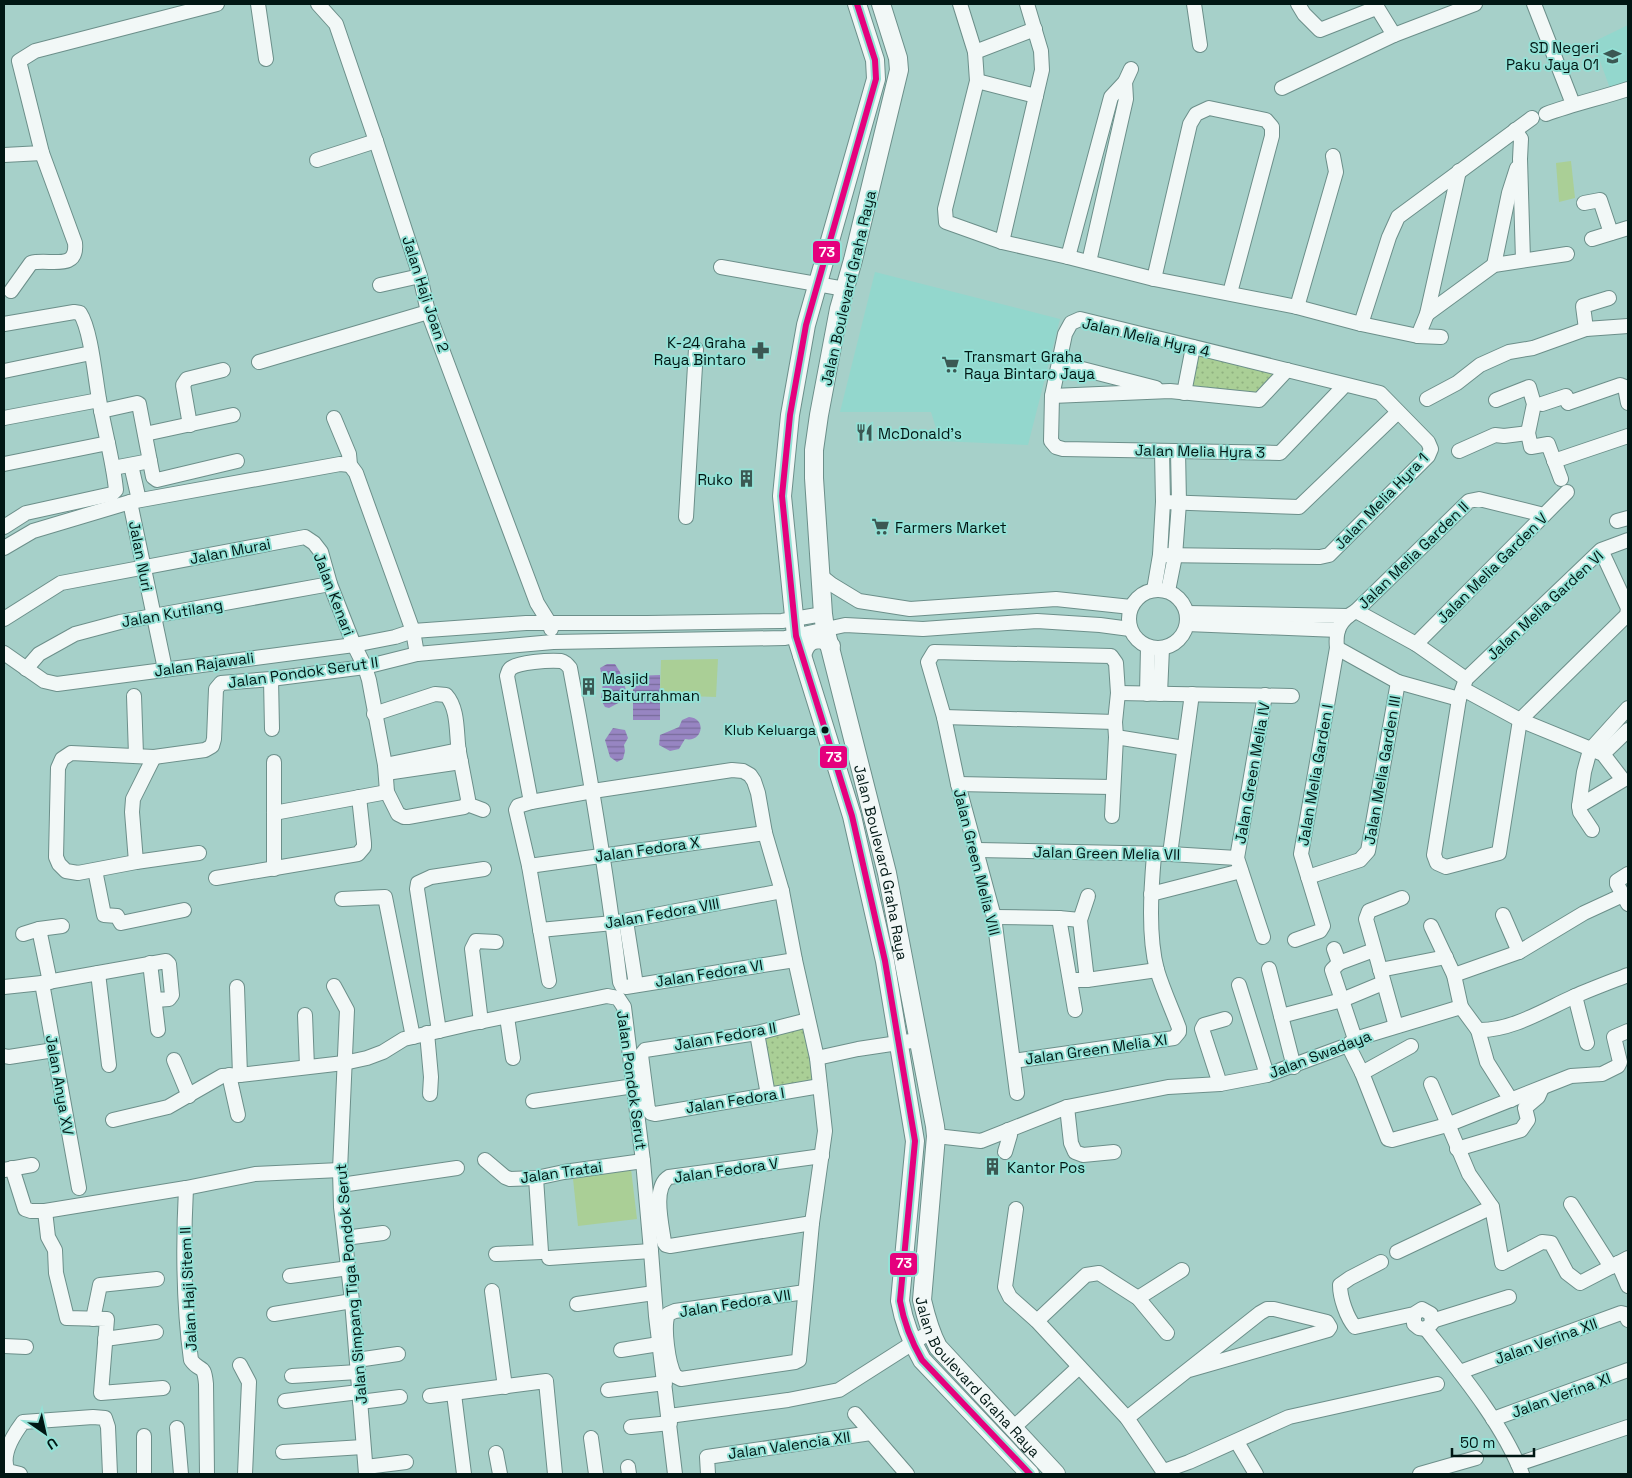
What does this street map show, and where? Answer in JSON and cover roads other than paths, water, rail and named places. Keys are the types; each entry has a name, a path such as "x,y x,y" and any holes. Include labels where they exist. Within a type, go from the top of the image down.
{"main road":[{"name":"Jalan Boulevard Graha Raya","path":"857,4 875,60 876,79 806,325 790,416 782,496 795,628 850,809 885,961 915,1141 900,1302 903,1319 912,1343 922,1360 1030,1474"},
{"name":"Jalan Boulevard Graha Raya","path":"881,4 898,58 899,70 854,260 839,309 814,450 814,478 824,621 887,873 936,1136 922,1300 930,1332 938,1347 1056,1474"},
{"path":"802,655 805,645 813,639 823,639 831,646"}],"street":[{"path":"10,290 31,263 66,261 73,256 76,250 75,242 42,153 19,61 35,51 217,4"},
{"path":"258,4 266,59"},
{"name":"Jalan Haji Joan 2","path":"318,4 336,24 420,276 428,312 537,603 550,624 554,642"},
{"path":"960,4 975,52 977,81 945,209 946,222 1002,242 1154,279 1297,307 1361,324 1418,336 1441,338"},
{"path":"1002,242 1036,96 1042,60 1027,4"},
{"path":"1194,4 1200,45"},
{"path":"1298,4 1304,14 1320,30 1376,6 1394,35"},
{"path":"1282,88 1394,35 1475,4"},
{"path":"1534,4 1573,104"},
{"path":"975,52 1035,29"},
{"path":"1068,257 1111,97 1128,76 1126,99 1088,262"},
{"path":"977,81 1036,96"},
{"path":"1361,324 1388,237 1398,216 1515,130 1539,116 1573,104 1590,101 1628,89"},
{"path":"1154,279 1190,124 1196,114 1209,108 1266,120 1272,127 1272,136 1230,293"},
{"path":"1515,130 1521,139 1523,260"},
{"path":"318,160 376,141"},
{"path":"4,155 42,153"},
{"path":"1297,307 1336,172 1333,156"},
{"path":"1494,265 1508,193 1520,159"},
{"path":"1418,336 1427,314 1459,171"},
{"path":"1584,203 1600,200 1611,233"},
{"path":"1592,239 1628,228"},
{"path":"1427,314 1494,265 1567,254"},
{"path":"722,267 845,289"},
{"path":"380,285 420,276"},
{"path":"1586,329 1583,306 1609,298"},
{"path":"4,324 74,312 80,313 84,320 91,353 100,406 114,468 116,490 114,493 26,513 4,527"},
{"path":"258,362 428,312"},
{"name":"Jalan Melia Hyra 4","path":"1056,447 1051,441 1052,396 1065,334 1071,323 1080,319 1345,385"},
{"path":"1427,399 1457,383 1480,366 1509,352 1533,348 1586,329 1628,326"},
{"path":"1177,392 1193,347"},
{"path":"686,517 696,349"},
{"path":"4,371 91,353"},
{"path":"1059,363 1177,392"},
{"path":"190,425 184,382 187,379 223,370"},
{"path":"1052,396 1177,392 1259,400 1288,370"},
{"name":"Jalan Melia Hyra 1","path":"1168,555 1320,558 1329,555 1428,456 1431,449 1428,442 1380,393 1345,385"},
{"name":"Jalan Melia Hyra 3","path":"1056,447 1063,449 1280,453 1345,385"},
{"path":"1542,404 1566,396 1568,403 1620,385 1624,387 1628,399"},
{"path":"1496,400 1529,387 1534,404 1528,433 1531,446 1548,444 1561,479"},
{"path":"4,418 137,403 140,406 154,479 236,461"},
{"path":"1163,502 1299,507 1398,412"},
{"path":"145,434 233,415"},
{"path":"334,418 349,454 350,465 356,473 413,632 417,654"},
{"path":"1459,450 1495,435 1504,436 1528,433"},
{"path":"1554,461 1628,436"},
{"path":"4,464 108,443"},
{"path":"1162,451 1163,502 1171,576 1168,591"},
{"path":"1154,590 1157,574 1168,555 1179,503 1178,451"},
{"path":"114,468 150,461"},
{"path":"4,548 33,531 134,501 340,464 350,465"},
{"name":"Jalan Nuri","path":"130,465 144,567 165,670"},
{"name":"Jalan Melia Garden V","path":"1416,644 1567,492"},
{"name":"Jalan Melia Garden II","path":"1338,630 1352,613 1470,500 1479,499 1544,515"},
{"name":"Jalan Murai","path":"4,619 61,583 305,537 314,543"},
{"name":"Jalan Melia Garden VI","path":"1463,689 1601,550 1628,540"},
{"name":"Jalan Kenari","path":"314,543 321,552 330,584 369,680 385,769 387,792"},
{"path":"1463,689 1434,855 1440,864 1446,867 1499,853 1520,720 1627,614 1626,599 1601,550"},
{"path":"821,576 859,601 910,609 987,602 1056,599 1131,607"},
{"name":"Jalan Kutilang","path":"26,669 39,654 75,634 120,622 330,584"},
{"path":"1154,590 1168,591 1180,600 1187,618 1184,633 1170,645 1155,647 1137,640 1130,629 1128,621 1131,607 1140,595 1154,590"},
{"path":"987,602 990,624"},
{"path":"1187,618 1352,613 1416,644 1463,689 1520,720 1596,752 1626,784 1579,806"},
{"path":"1187,618 1338,630 1336,638 1337,648 1398,682 1463,689"},
{"name":"Jalan Rajawali","path":"4,653 44,681 57,684 354,644 413,632 526,623 782,621 795,628"},
{"path":"795,628 824,621 845,625 923,629 1037,621 1130,629"},
{"name":"Jalan Pondok Serut II","path":"154,756 205,750 212,746 216,689 223,682 271,679 364,666 417,654 554,642 785,638 795,628"},
{"path":"1154,694 1155,647"},
{"name":"Jalan Melia Garden I","path":"1295,940 1320,931 1323,926 1301,858 1337,648"},
{"name":"Jalan Green Melia VIII","path":"1017,1093 994,917 958,784 944,717 928,662 934,652 1111,656 1116,663 1118,693"},
{"path":"531,802 507,676 509,670 515,666 539,661 561,662 567,664 570,668 594,791 604,856 620,922"},
{"path":"271,679 272,729"},
{"name":"Jalan Melia Garden III","path":"1308,877 1360,860 1368,852 1398,682"},
{"path":"1112,816 1115,722 1118,693 1292,696"},
{"path":"274,813 387,792 398,814 404,817 464,807 467,804 468,799 453,708 451,700 446,695 435,694 374,714"},
{"path":"1170,854 1192,694"},
{"name":"Jalan Green Melia IV","path":"1263,937 1239,864 1265,695"},
{"path":"134,696 136,755"},
{"path":"1592,830 1580,812 1579,806 1584,772 1628,708"},
{"path":"944,717 1115,722"},
{"path":"1596,752 1628,730"},
{"path":"1116,737 1184,748"},
{"path":"136,862 132,812 134,799 154,756 71,753 66,755 58,768 56,857 59,864 66,871 78,873 199,853"},
{"path":"385,769 460,756"},
{"path":"274,762 274,870"},
{"path":"549,981 529,866 516,810 518,806 594,791 732,770 743,771 750,775 758,793 765,833 782,891 817,1058 825,1131 812,1223 799,1360 796,1362 670,1379 608,1390"},
{"path":"958,784 1112,787"},
{"path":"216,878 274,870 358,854 364,848 359,797"},
{"path":"467,804 483,810"},
{"name":"Jalan Fedora X","path":"529,866 765,833"},
{"name":"Jalan Green Melia VII","path":"977,850 1170,854 1239,864"},
{"path":"1070,980 1087,980 1157,970 1153,947 1151,894 1154,855"},
{"path":"1151,894 1239,864"},
{"path":"430,1094 433,1032 425,946 417,889 418,883 421,880 430,878 484,869"},
{"path":"95,870 104,915 116,916 121,923 184,910"},
{"path":"1454,975 1519,952 1584,914 1626,899 1617,884 1617,880 1628,874"},
{"name":"Jalan Fedora VIII","path":"540,930 620,922 782,891"},
{"path":"1087,980 1080,920 1088,896"},
{"path":"342,899 385,897 412,1037"},
{"path":"1396,1026 1366,919 1369,912 1402,898"},
{"path":"1503,915 1519,952"},
{"path":"994,917 1080,920"},
{"path":"1059,918 1074,1010"},
{"name":"Jalan Fedora VI","path":"620,922 620,982 629,985 795,960"},
{"path":"23,934 38,929 62,926"},
{"path":"1431,926 1454,975 1461,1007 1478,1030 1486,1062 1510,1100"},
{"name":"Jalan Anya XV","path":"38,929 54,1050 79,1188"},
{"path":"481,1022 472,949 476,941 496,942"},
{"path":"1334,949 1339,963"},
{"path":"1374,950 1339,963 1332,970 1342,1000 1351,1042 1388,1139 1392,1140 1447,1125 1571,1076 1602,1074 1618,1066 1620,1062 1614,1037 1628,1031"},
{"path":"1281,1016 1342,1000 1381,976 1446,957"},
{"path":"4,987 46,982 166,961 168,962 172,996 169,999 155,1000"},
{"path":"150,963 158,1030"},
{"path":"1268,969 1294,1066"},
{"name":"Jalan Green Melia XI","path":"1013,1061 1174,1038 1178,1034 1179,1028 1157,970"},
{"path":"98,972 109,1065"},
{"path":"1478,1030 1493,1030 1511,1025 1575,996 1628,975"},
{"path":"1239,985 1267,1076"},
{"name":"Jalan Simpang Tiga Pondok Serut","path":"334,986 347,1010 340,1170 366,1471"},
{"path":"237,987 234,1075 238,1115"},
{"name":"Jalan Pondok Serut","path":"114,1120 168,1107 190,1096 215,1078 344,1063 376,1056 404,1039 433,1032 607,996 618,998 624,1007 634,1086 660,1344 670,1379 669,1419 675,1474"},
{"path":"1575,996 1587,1043"},
{"name":"Jalan Swadaya","path":"936,1136 980,1141 1067,1106 1168,1087 1220,1084 1267,1076 1351,1042 1396,1026 1461,1007"},
{"path":"305,1015 307,1067"},
{"path":"506,1017 513,1058"},
{"path":"1220,1084 1202,1029 1204,1025 1226,1019"},
{"name":"Jalan Fedora II","path":"651,1113 648,1110 642,1052 645,1050 757,1033 808,1020"},
{"path":"757,1033 768,1095"},
{"path":"817,1058 918,1040"},
{"path":"1362,1073 1411,1046"},
{"path":"4,1056 9,1057 54,1050"},
{"path":"174,1060 190,1096"},
{"path":"1432,1084 1468,1174 1492,1207 1502,1263 1542,1242 1551,1243 1567,1273 1580,1283 1619,1262"},
{"path":"533,1101 634,1086"},
{"name":"Jalan Fedora I","path":"651,1113 655,1114 820,1086"},
{"path":"1457,1149 1520,1130 1528,1120 1524,1108 1538,1098 1542,1088"},
{"path":"1067,1106 1071,1143 1075,1152 1083,1155 1114,1152"},
{"path":"1006,1152 1010,1135 1008,1130"},
{"name":"Jalan Fedora V","path":"812,1223 666,1246 659,1205 662,1185 664,1180 669,1177 822,1156"},
{"name":"Jalan Tratai","path":"485,1160 510,1179 536,1178 642,1161"},
{"path":"32,1165 8,1169 25,1209 31,1211 45,1211 186,1188 255,1174 340,1170"},
{"path":"342,1185 457,1168"},
{"path":"496,1254 541,1252 536,1178"},
{"name":"Jalan Haji Sitem II","path":"186,1188 183,1254 187,1332 191,1360 203,1368 205,1372 207,1474"},
{"path":"1571,1204 1619,1262 1628,1286"},
{"path":"1397,1252 1492,1207"},
{"path":"1016,1209 1006,1287 1010,1296 1127,1418 1164,1472 1237,1442 1289,1417 1437,1384"},
{"path":"45,1211 48,1237 55,1250 56,1273 67,1318 107,1319 101,1393 163,1388"},
{"path":"345,1238 383,1234"},
{"path":"549,1258 652,1251"},
{"path":"1381,1262 1340,1285 1340,1292 1351,1322 1355,1327 1410,1315 1413,1317 1414,1324 1419,1328 1509,1297"},
{"path":"290,1276 349,1268"},
{"path":"1138,1298 1182,1270"},
{"path":"1036,1322 1086,1275 1099,1273 1138,1298 1166,1333"},
{"path":"93,1319 100,1285 157,1280"},
{"path":"492,1291 504,1387"},
{"name":"Jalan Fedora VII","path":"670,1379 666,1321 668,1314 675,1311 805,1292"},
{"path":"577,1304 654,1293"},
{"path":"274,1314 352,1301"},
{"path":"1127,1418 1268,1308 1327,1322 1330,1327 1328,1330 1189,1370"},
{"name":"Jalan Verina XII","path":"1460,1372 1621,1314 1625,1314 1628,1320"},
{"path":"1429,1325 1493,1419 1520,1469 1628,1426"},
{"path":"105,1339 156,1332"},
{"path":"631,1427 839,1390 930,1332"},
{"path":"621,1350 660,1344"},
{"path":"4,1346 26,1347"},
{"path":"292,1376 357,1366 398,1354"},
{"path":"240,1365 250,1382 245,1474"},
{"path":"1014,1427 1079,1367"},
{"name":"Jalan Verina XI","path":"1493,1419 1628,1371"},
{"path":"430,1396 546,1381 556,1474"},
{"path":"454,1394 464,1474"},
{"path":"284,1402 360,1397 400,1397"},
{"path":"855,1414 907,1474"},
{"path":"20,1474 8,1471 5,1466 7,1440 23,1422 93,1417 105,1418 108,1427 110,1474"},
{"path":"177,1428 181,1474"},
{"name":"Jalan Valencia XII","path":"708,1474 707,1457 871,1433"},
{"path":"144,1436 144,1474"},
{"path":"591,1438 596,1474"},
{"path":"1237,1442 1256,1474"},
{"path":"282,1452 363,1447"},
{"path":"496,1453 500,1474"},
{"path":"1420,1474 1476,1458"},
{"path":"366,1471 406,1462"}],"place":[{"name":"SD Negeri Paku Jaya 01","path":"1613,56"},
{"name":"K-24 Graha Raya Bintaro","path":"760,351"},
{"name":"Transmart Graha Raya Bintaro Jaya","path":"950,365"},
{"name":"McDonald's","path":"864,433"},
{"name":"Ruko","path":"747,479"},
{"name":"Farmers Market","path":"881,527"},
{"name":"Masjid Baiturrahman","path":"588,687"},
{"name":"Klub Keluarga","path":"825,730"},
{"name":"Kantor Pos","path":"993,1167"}]}
